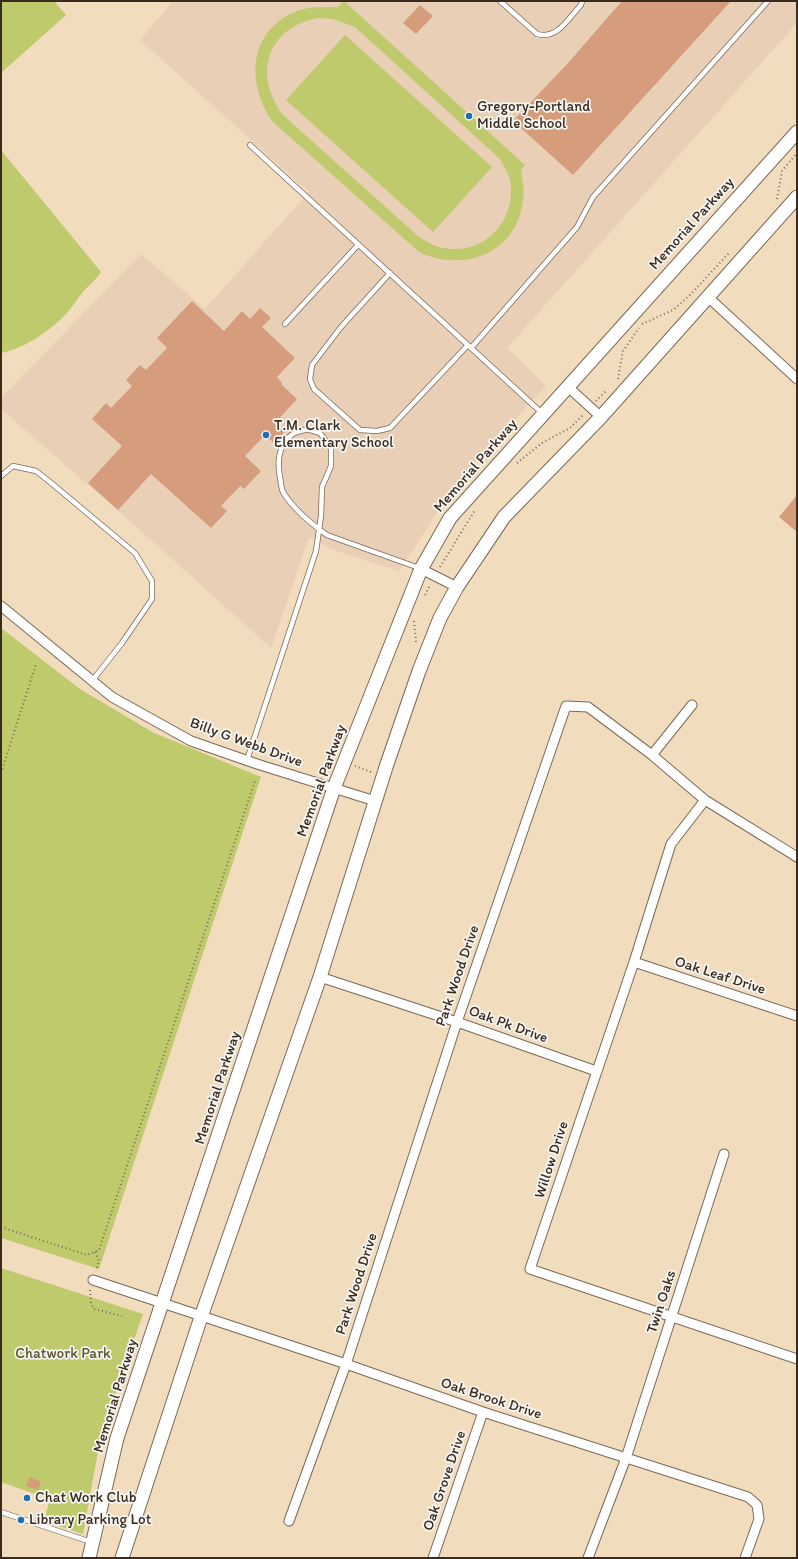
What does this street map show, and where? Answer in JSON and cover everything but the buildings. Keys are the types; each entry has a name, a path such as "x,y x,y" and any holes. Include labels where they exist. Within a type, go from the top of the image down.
{"street":[{"name":"Memorial Parkway","path":"89,1558 94,1544 117,1438 334,788 421,569 450,518 567,386 797,132"},
{"path":"122,1558 201,1317 320,977 419,670 440,618 457,587 504,517 601,417 797,197"},
{"path":"708,296 797,379"},
{"path":"567,386 601,417"},
{"path":"421,569 457,587"},
{"name":"Billy G Webb Drive","path":"1,606 112,697 191,741 376,801"},
{"path":"652,755 692,705"},
{"name":"Park Wood Drive","path":"288,1521 346,1364 457,1022 566,706 588,707 652,755 705,800 797,857"},
{"name":"Willow Drive","path":"705,800 670,844 634,962 530,1269 797,1359"},
{"name":"Oak Leaf Drive","path":"634,962 797,1016"},
{"name":"Oak Pk Drive","path":"320,977 457,1022 596,1071"},
{"name":"Twin Oaks","path":"588,1558 626,1458 724,1154"},
{"name":"Oak Brook Drive","path":"93,1280 346,1364 483,1412 748,1497 757,1505 759,1519 745,1558"},
{"name":"Oak Grove Drive","path":"433,1558 483,1412"}],"lane":[{"path":"500,1 537,34 545,36 554,34 581,5 582,1"},
{"path":"390,273 341,327 312,365 310,379 314,389 360,430 378,431 390,428 470,347 577,227 593,197 768,1"},
{"path":"250,145 543,414"},
{"path":"285,324 358,245"},
{"path":"247,760 316,551 318,529 322,487 331,466 331,448 320,433 306,429 291,434 281,447 278,466 282,491 306,520 318,529 327,535 421,569"},
{"path":"1,476 13,466 36,471 134,553 152,581 152,599 122,643 92,681"},
{"path":"1,1512 94,1544"}],"path":[{"path":"1,773 36,664"},
{"path":"1,1227 87,1255 99,1250 255,781"}],"shaded area":[{"path":"173,1 797,1 797,23 507,348 546,386 477,461 438,511 399,571 333,550 309,537 271,648 140,530 1,409 1,398 141,254 205,309 309,192 140,40"}],"green space":[{"path":"1,1 54,1 66,15 1,73"},
{"path":"344,1 525,165 521,170 524,196 519,219 510,234 499,246 485,254 470,259 453,260 436,258 419,252 272,121 264,107 256,77 256,63 259,48 266,35 276,24 296,11 314,8 338,7","holes":["318,18 333,19 355,27 500,159 510,180 510,201 507,214 501,225 482,242 471,247 458,249 444,248 434,245 419,237 284,116 274,101 269,85 267,70 270,55 276,42 287,31 301,23"]},
{"path":"345,35 492,167 433,232 286,100"},
{"path":"1,150 101,272 68,312 46,332 29,343 1,353"},
{"path":"1,628 80,689 154,733 261,777 99,1269 1,1238"},
{"name":"Chatwork Park","path":"1,1268 143,1314 101,1435 83,1534 44,1521 50,1499 1,1482"}],"place":[{"name":"Gregory-Portland Middle School","path":"469,116"},
{"name":"T.M. Clark Elementary School","path":"266,435"},
{"name":"Chat Work Club","path":"27,1498"},
{"name":"Library Parking Lot","path":"21,1520"}]}
